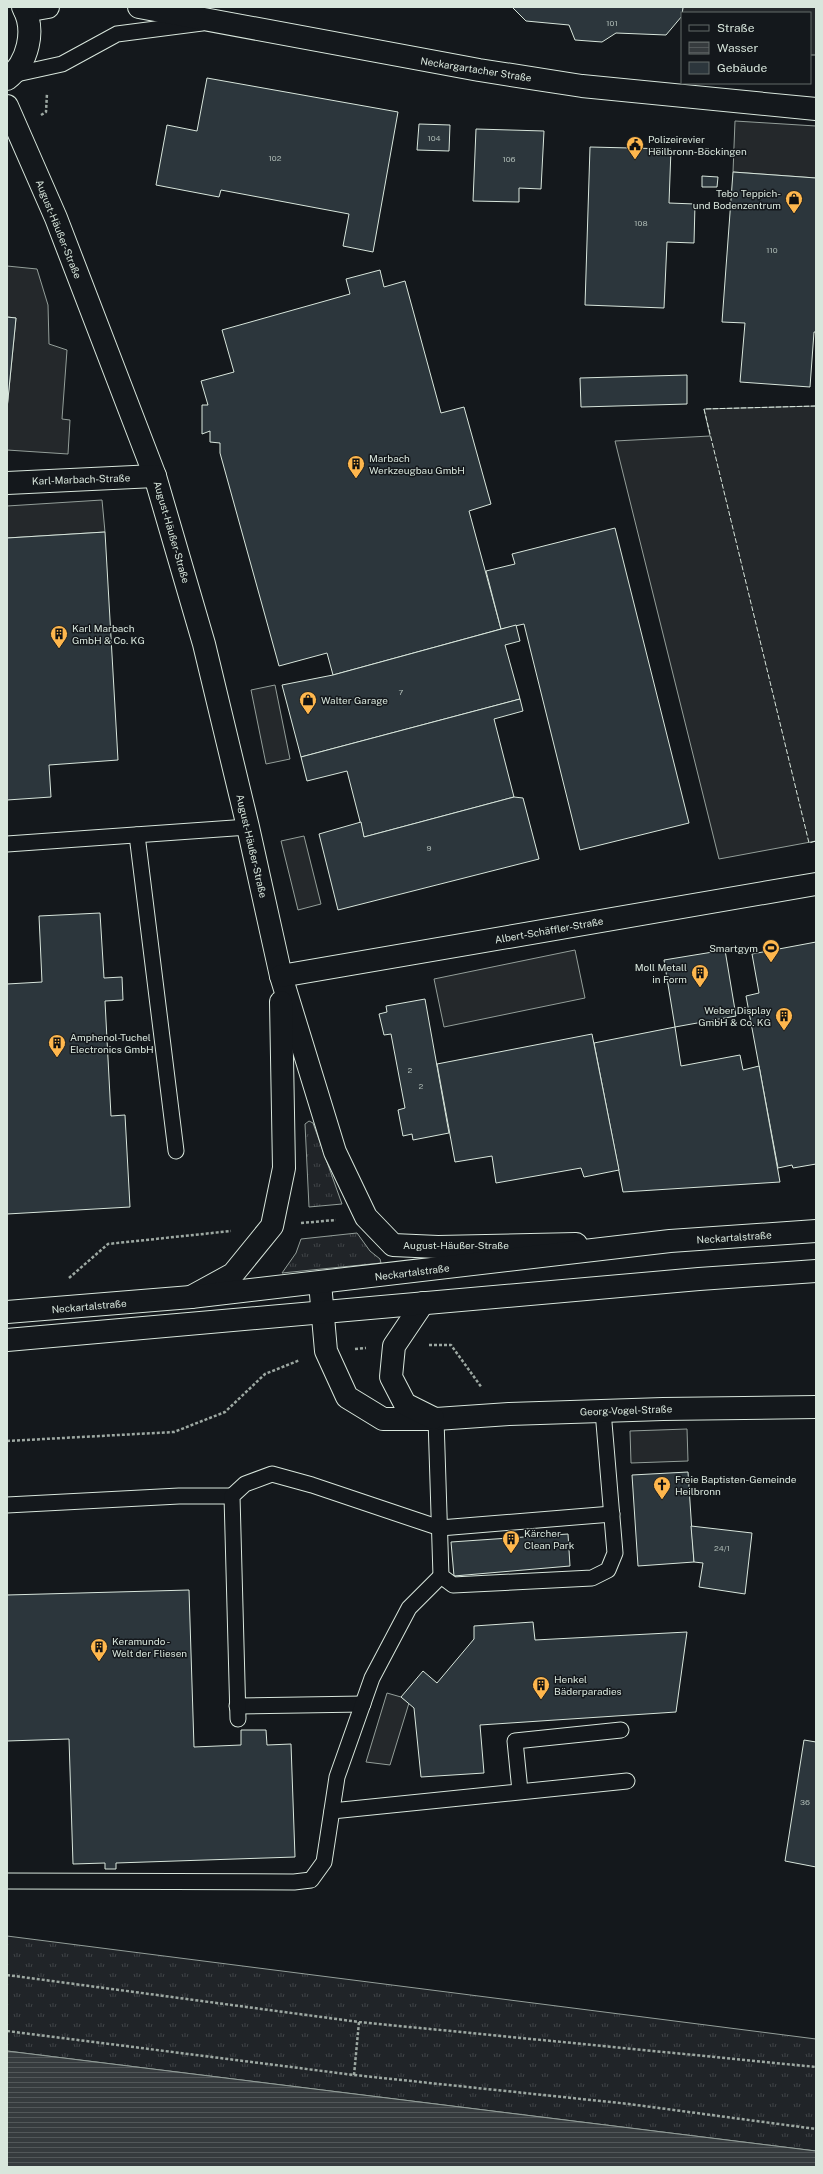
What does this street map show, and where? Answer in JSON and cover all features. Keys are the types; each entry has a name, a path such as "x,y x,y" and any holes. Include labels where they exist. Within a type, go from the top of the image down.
{"street":[{"path":"10,77 23,61 28,45 29,27 24,9 48,7"},
{"name":"Neckargartacher Straße","path":"139,7 212,15 479,70 576,85 816,109"},
{"name":"August-Häußer-Straße","path":"7,106 56,218 155,476 204,644 248,827 281,976 335,1152 366,1217 393,1244 438,1247 670,1242"},
{"name":"Karl-Marbach-Straße","path":"7,483 155,476"},
{"name":"Albert-Schäffler-Straße","path":"281,976 816,884"},
{"name":"August-Häußer-Straße","path":"190,1298 233,1274 272,1226 284,1168 281,976"},
{"name":"Neckartalstraße","path":"7,1312 190,1298 670,1242 816,1231"},
{"path":"7,1340 323,1311 423,1304 699,1279 816,1271"},
{"path":"699,1279 816,1286"},
{"name":"Georg-Vogel-Straße","path":"320,1283 326,1351 347,1397 383,1420 603,1411 816,1407"},
{"name":"Georg-Vogel-Straße","path":"423,1304 394,1346 391,1377 405,1404 436,1419"}],"lane":[{"path":"10,77 62,64 117,34 212,15"},
{"path":"7,844 248,827"},
{"path":"137,835 176,1151"},
{"path":"441,1576 453,1584 592,1578 608,1570 615,1553 603,1411"},
{"path":"7,1881 294,1882 311,1880 324,1862 337,1777 372,1678 409,1608 441,1576 436,1419"},
{"path":"7,1506 179,1496 232,1496 245,1484 272,1474 312,1484 440,1528 612,1514"},
{"path":"232,1496 237,1712 363,1704"},
{"path":"520,1791 515,1741 621,1730"},
{"path":"332,1811 627,1781"}],"path":[{"path":"7,1441 174,1432 225,1412 265,1374 326,1351 451,1344 484,1390"},
{"path":"7,1975 359,2022 816,2067"},
{"path":"354,2074 359,2022"},
{"path":"7,2031 354,2074 629,2104 816,2129"}],"green space":[{"path":"309,1121 313,1123 342,1204 309,1207 305,1124"},
{"path":"357,1233 370,1251 380,1259 381,1263 282,1273 296,1253 301,1239"},
{"path":"7,1936 816,2039 816,2151 7,2051"}],"shaded area":[{"path":"683,7 816,7 816,55 811,55 811,12 682,12"},
{"path":"735,121 816,126 816,178 733,172"},
{"path":"7,266 37,269 48,305 49,344 67,350 62,419 70,420 68,454 7,450 7,409 16,318 7,317"},
{"path":"816,406 816,841 719,859 615,441 710,436 704,409"},
{"path":"102,500 105,532 7,538 7,506"},
{"path":"275,685 290,759 266,764 251,690"},
{"path":"304,836 321,904 298,910 281,841"},
{"path":"575,950 585,998 444,1027 434,979"},
{"path":"687,1429 688,1461 631,1463 630,1431"},
{"path":"387,1693 401,1697 409,1703 390,1765 366,1762"}],"water":[{"path":"7,2051 816,2151 816,2167 7,2167"}],"building":[{"path":"512,7 683,7 681,17 666,35 616,33 602,42 575,40 569,25 526,21"},
{"path":"207,78 398,112 373,252 343,246 349,214 221,190 219,197 156,185 167,125 197,131"},
{"path":"419,124 450,125 449,151 417,150"},
{"path":"476,129 544,131 541,189 519,188 519,202 473,201"},
{"path":"590,147 671,149 669,203 695,204 694,243 667,242 664,308 585,305"},
{"path":"733,172 816,178 816,332 814,332 810,387 740,382 745,323 722,322"},
{"path":"702,176 718,177 717,187 702,187"},
{"name":"Marbach Werkzeugbau GmbH","path":"380,270 384,287 405,281 441,413 464,407 491,504 469,511 501,629 333,675 327,653 279,666 220,453 220,443 210,442 210,431 202,434 202,405 208,405 201,381 234,372 222,330 350,294 346,279"},
{"path":"7,317 16,318 7,409"},
{"path":"687,375 687,404 581,407 580,378"},
{"path":"615,528 689,823 580,850 524,624 501,629 486,571 515,564 512,554"},
{"name":"Karl Marbach GmbH & Co. KG","path":"105,532 118,760 49,765 51,797 7,800 7,538"},
{"path":"516,625 520,641 505,645 520,699 301,757 282,685 333,675"},
{"path":"520,699 523,711 494,719 514,797 364,837 347,771 307,781 301,757"},
{"path":"514,797 523,798 539,859 338,910 319,834 361,822 364,837"},
{"name":"Amphenol-Tuchel Electronics GmbH","path":"100,913 104,978 122,977 123,1000 105,1001 111,1116 125,1115 130,1207 7,1214 7,984 42,982 39,916"},
{"name":"Weber Display GmbH & Co. KG","path":"816,942 816,1164 793,1168 792,1165 778,1168 746,996 759,993 752,954"},
{"name":"Moll Metall in Form","path":"725,950 736,1016 675,1027 664,960"},
{"path":"425,999 449,1133 413,1140 412,1134 403,1136 398,1110 405,1108 391,1034 384,1035 379,1014 387,1012 386,1006"},
{"path":"675,1027 681,1066 740,1055 743,1070 759,1066 780,1182 623,1192 594,1043"},
{"path":"592,1034 619,1170 584,1177 581,1168 496,1183 492,1156 455,1162 437,1064"},
{"name":"Freie Baptisten-Gemeinde Heilbronn","path":"688,1472 694,1562 638,1566 632,1475"},
{"path":"691,1526 752,1533 745,1594 699,1587 703,1563 694,1562"},
{"name":"Kärcher Clean Park","path":"568,1534 570,1566 454,1576 451,1542"},
{"name":"Keramundo - Welt der Fliesen","path":"189,1590 194,1747 241,1745 241,1730 266,1730 267,1745 291,1744 295,1857 116,1863 116,1869 105,1869 105,1863 73,1864 69,1739 7,1741 7,1595"},
{"name":"Henkel Bäderparadies","path":"533,1622 535,1640 687,1632 676,1712 480,1725 484,1773 421,1777 414,1708 401,1697 423,1671 437,1683 474,1639 474,1626"},
{"path":"804,1740 816,1742 816,1867 785,1861"}],"fence":[{"path":"816,406 704,409 809,843 816,841"}],"place":[{"name":"Polizeirevier Heilbronn-Böckingen","path":"635,160"},
{"name":"Tebo Teppich- und Bodenzentrum","path":"794,214"},
{"name":"Marbach Werkzeugbau GmbH","path":"356,479"},
{"name":"Karl Marbach GmbH & Co. KG","path":"59,649"},
{"name":"Walter Garage","path":"308,715"},
{"name":"Smartgym","path":"771,963"},
{"name":"Moll Metall in Form","path":"700,988"},
{"name":"Weber Display GmbH & Co. KG","path":"784,1031"},
{"name":"Amphenol-Tuchel Electronics GmbH","path":"57,1058"},
{"name":"Freie Baptisten-Gemeinde Heilbronn","path":"662,1500"},
{"name":"Kärcher Clean Park","path":"511,1554"},
{"name":"Keramundo - Welt der Fliesen","path":"99,1662"},
{"name":"Henkel Bäderparadies","path":"541,1700"}]}
